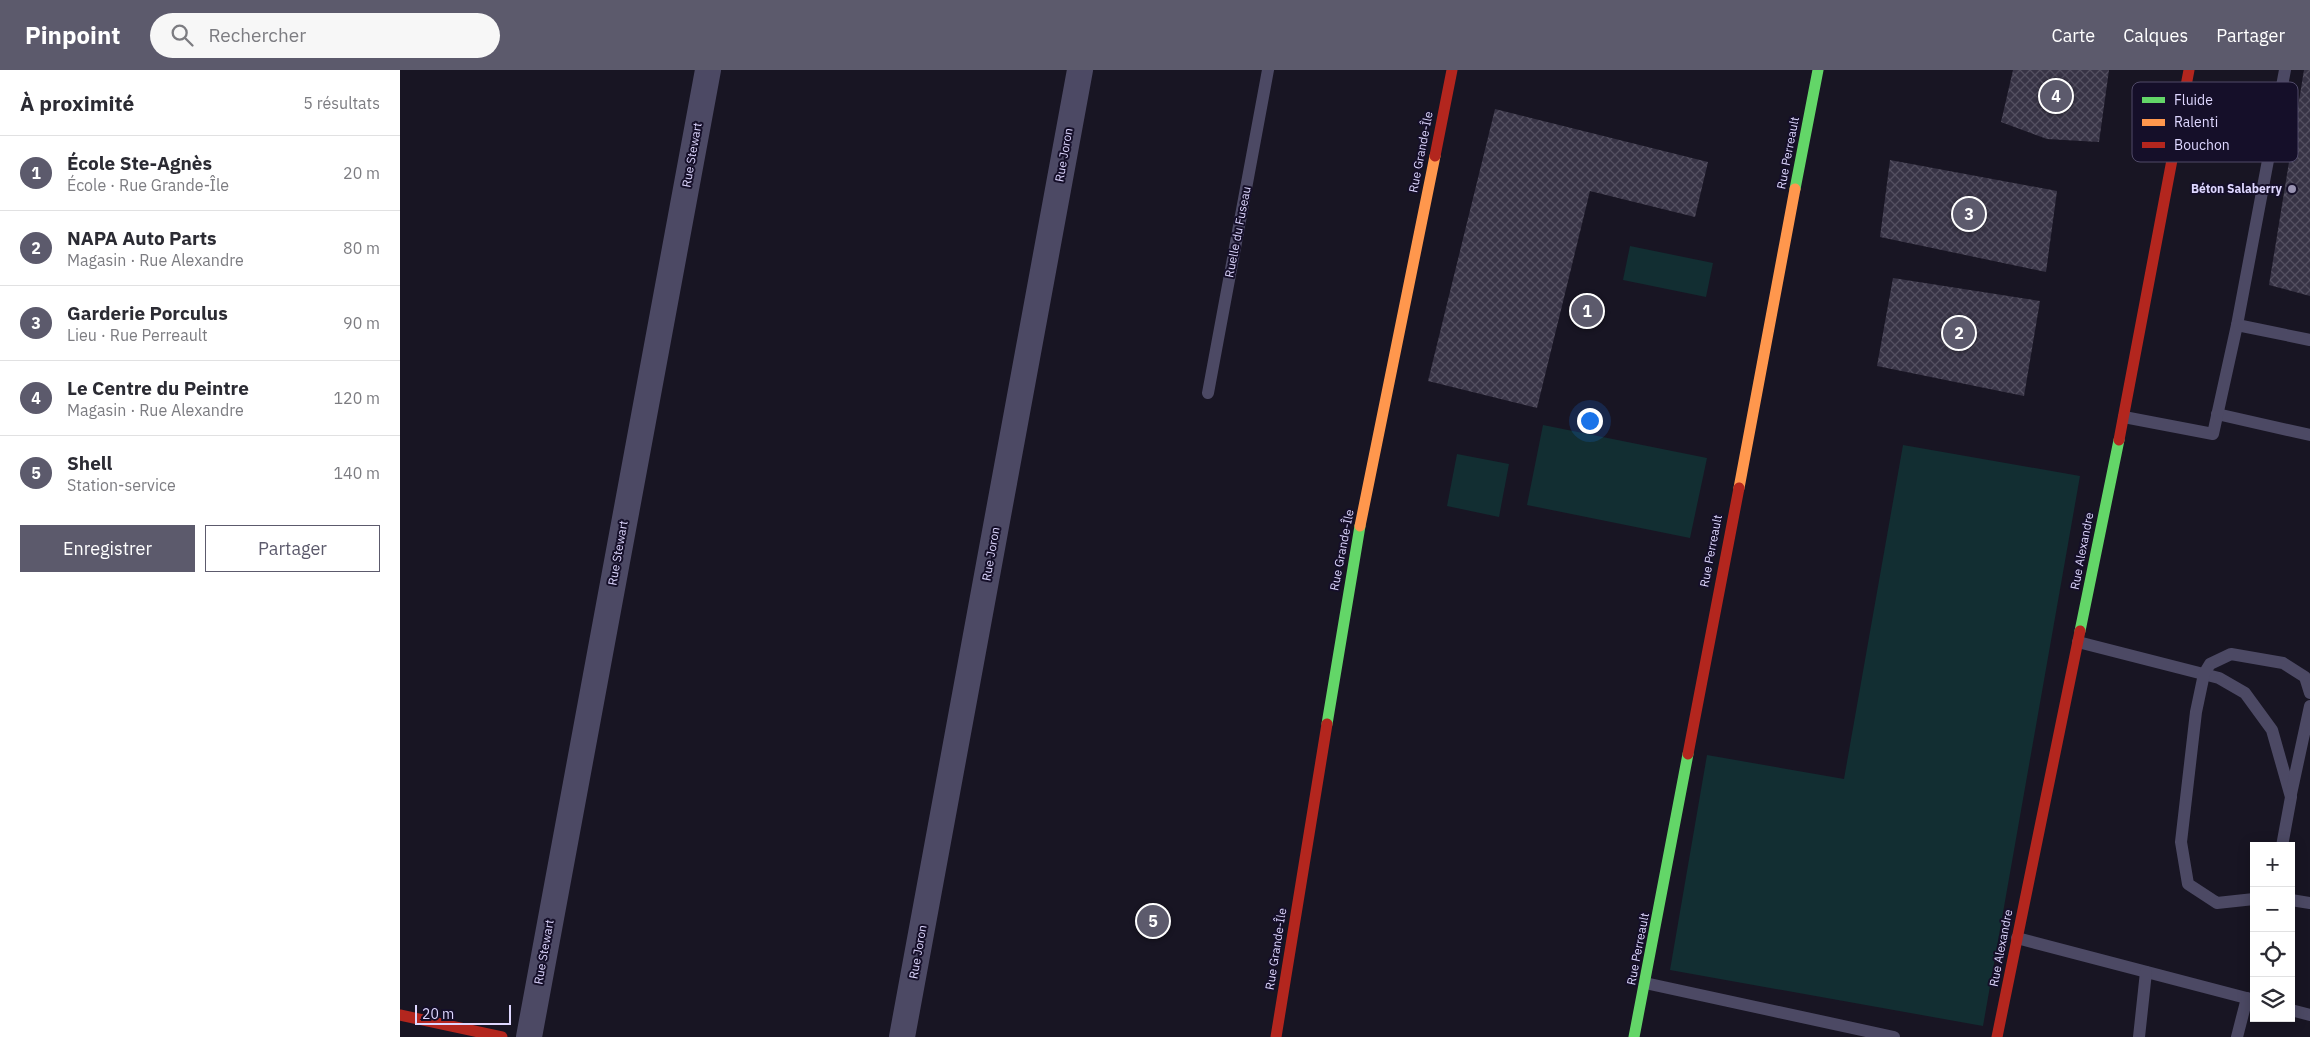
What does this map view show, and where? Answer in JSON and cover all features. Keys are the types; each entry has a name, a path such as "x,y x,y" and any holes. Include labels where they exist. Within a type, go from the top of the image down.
{"main road":[{"name":"Rue Grande-Île","path":"1276,1037 1352,566 1452,70"},
{"name":"Rue Perreault","path":"1634,1037 1646,983 1715,605 1818,70"},
{"name":"Rue Alexandre","path":"1998,1037 2124,417 2172,162"},
{"path":"400,1015 502,1037"}],"street":[{"name":"Rue Stewart","path":"529,1037 708,70"},
{"name":"Rue Joron","path":"902,1037 1080,70"}],"lane":[{"name":"Ruelle du Fuseau","path":"1208,393 1268,70"},
{"path":"2124,417 2213,434 2237,325 2268,162"},
{"path":"2237,325 2310,340"},
{"path":"2217,414 2310,435"},
{"path":"2078,642 2219,678 2245,693 2272,730 2291,797"},
{"path":"2250,899 2216,903 2188,884 2180,842 2196,712 2204,674 2210,664 2231,654 2283,663 2305,677 2310,693"},
{"path":"2283,842 2310,706"},
{"path":"2295,901 2310,904"},
{"path":"2017,938 2250,999 2237,1037"},
{"path":"2139,1037 2146,972"},
{"path":"1646,983 1894,1037"},
{"path":"2295,1011 2310,1015"}],"green space":[{"path":"1630,246 1713,263 1706,297 1623,280"},
{"path":"1543,425 1707,458 1690,538 1527,505"},
{"path":"1903,445 2080,476 1983,1026 1670,970 1707,755 1844,779"},
{"path":"1457,454 1509,464 1499,517 1447,506"}],"building":[{"path":"2013,70 2109,70 2099,142 2047,139 2001,122"},
{"path":"2304,70 2310,70 2310,296 2269,285 2289,162 2298,162 2298,107"},
{"path":"1495,109 1708,162 1695,217 1590,191 1537,408 1428,381"},
{"path":"1890,160 2057,191 2046,272 1880,237"},
{"path":"1893,278 2040,301 2024,396 1877,366"}],"traffic: fast":[{"path":"1795,189 1818,70"},
{"path":"2080,631 2119,440"},
{"path":"1327,724 1360,526"},
{"path":"1634,1037 1688,754"}],"traffic: slow":[{"path":"1360,526 1435,156"},
{"path":"1739,488 1795,189"}],"traffic: jam":[{"path":"1435,156 1452,70"},
{"path":"2187,82 2189,70"},
{"path":"2119,440 2172,162"},
{"path":"1688,754 1739,488"},
{"path":"1997,1037 2080,631"},
{"path":"1276,1037 1327,724"},
{"path":"400,1015 502,1037"}],"place":[{"name":"Le Centre du Peintre","path":"2056,96"},
{"name":"Béton Salaberry","path":"2292,189"},
{"name":"Garderie Porculus","path":"1969,214"},
{"name":"École Ste-Agnès","path":"1587,311"},
{"name":"NAPA Auto Parts","path":"1959,333"},
{"name":"Shell","path":"1153,921"}]}
